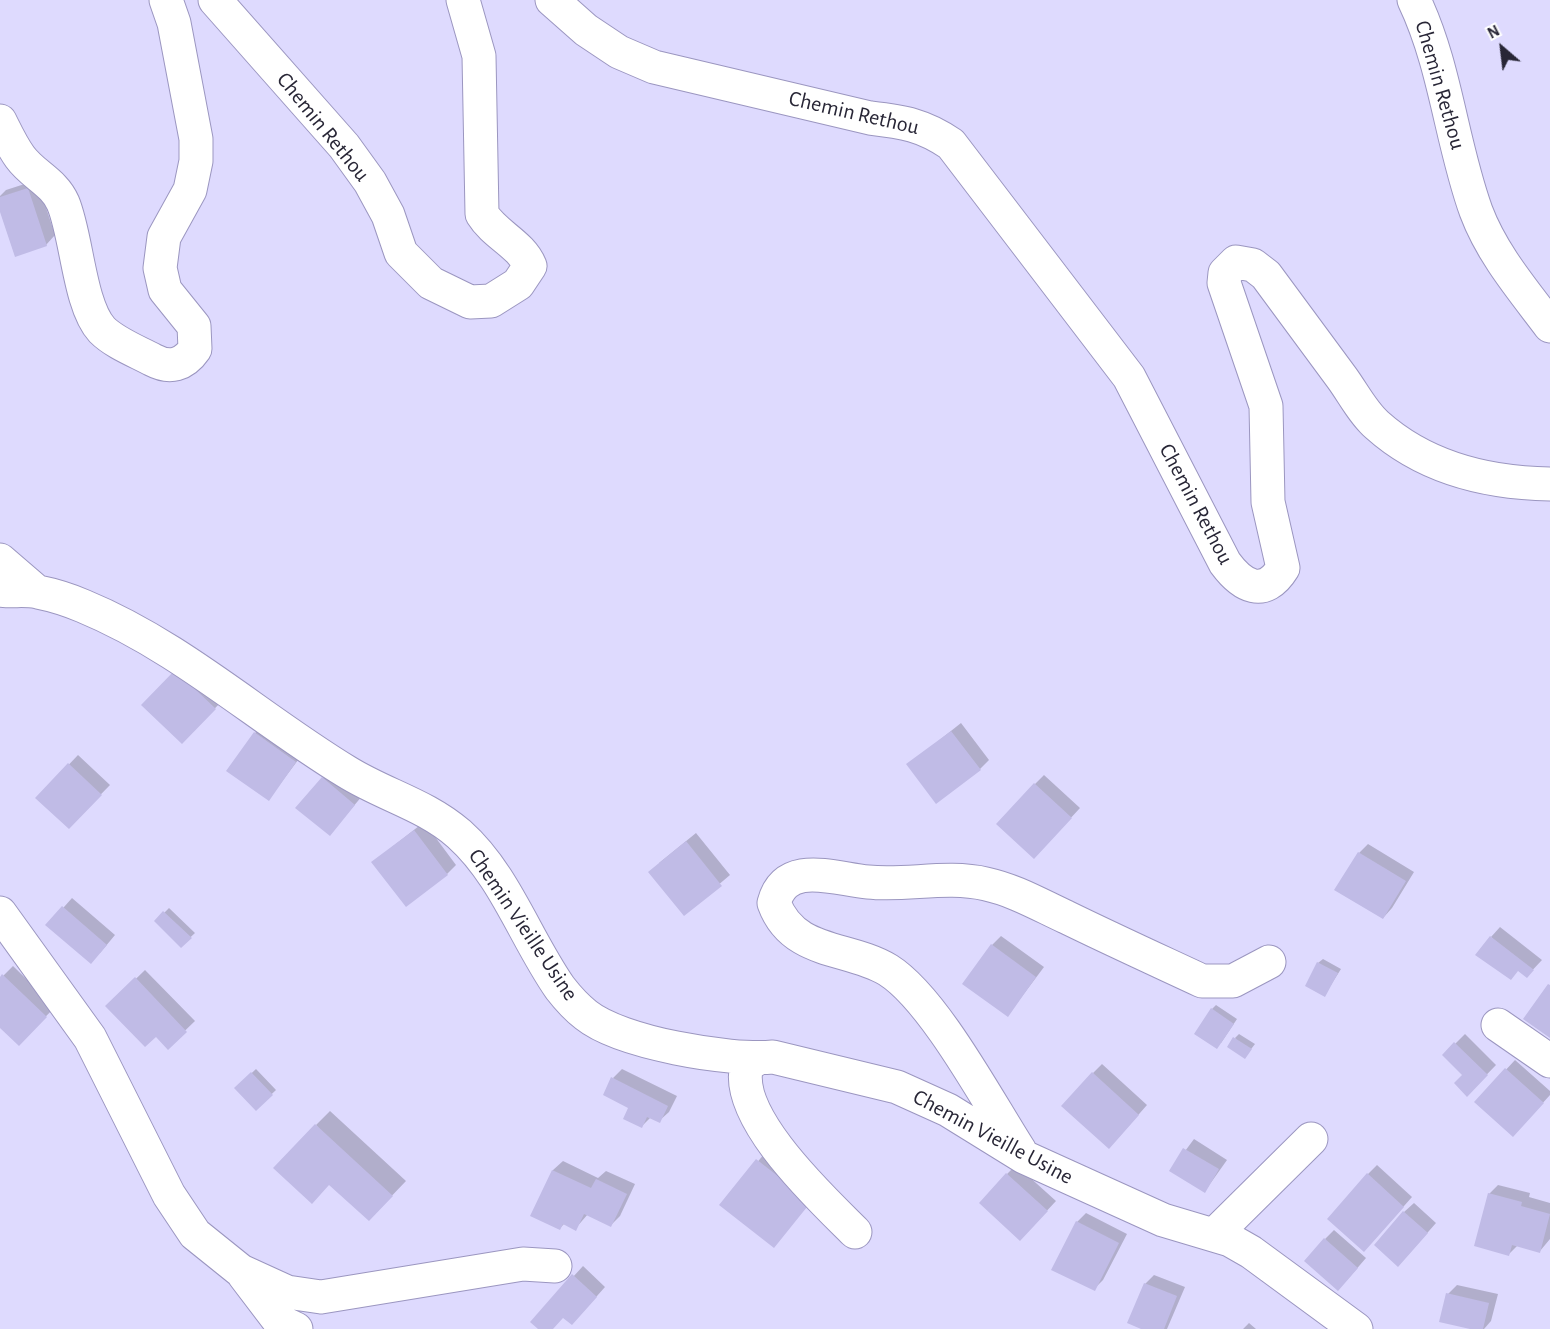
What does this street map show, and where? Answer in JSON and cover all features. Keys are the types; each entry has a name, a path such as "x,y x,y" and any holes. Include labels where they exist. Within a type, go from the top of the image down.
{"street":[{"path":"0,121 21,158 55,189 63,204 87,296 100,328 111,337 163,365 185,362 195,349 194,326 165,290 160,268 164,237 190,190 196,161 196,139 174,23 166,0"},
{"name":"Chemin Rethou","path":"215,0 344,146 370,182 388,215 401,253 431,283 470,302 491,301 518,284 530,266 526,255 487,223 482,214 479,56 463,0"},
{"name":"Chemin Rethou","path":"552,0 603,41 620,52 654,67 870,118 906,122 929,130 951,144 1129,377 1225,563 1237,580 1250,587 1264,585 1276,579 1283,568 1281,549 1268,502 1266,406 1224,283 1225,273 1236,262 1253,266 1266,275 1375,423 1402,445 1451,469 1477,476 1515,483 1550,484"},
{"name":"Chemin Rethou","path":"1414,0 1428,31 1476,212 1501,260 1550,326"},
{"path":"0,560 36,591"},
{"name":"Chemin Vieille Usine","path":"0,590 36,591 82,606 166,648 349,773 414,803 458,833 488,867 561,989 587,1016 620,1032 663,1046 757,1059 773,1057 897,1086 948,1110 1024,1157 1163,1220 1214,1235 1251,1252 1356,1329"},
{"path":"1024,1157 941,1027 910,991 889,971 818,946 787,927 774,903 784,883 794,877 805,875 870,882 953,880 986,884 1033,901 1202,981 1233,981 1269,962"},
{"path":"0,913 90,1038 169,1195 195,1234 241,1271 279,1321 296,1329"},
{"path":"1498,1025 1550,1061"},
{"path":"757,1059 747,1065 743,1077 777,1150 855,1232"},
{"path":"1214,1235 1311,1139"},
{"path":"241,1271 287,1292 321,1297 523,1264 555,1266"}],"building":[{"path":"28,188 47,246 15,257 0,212 0,197"},
{"path":"175,670 216,709 182,744 141,705"},
{"path":"951,731 981,770 936,804 906,764"},
{"path":"254,732 296,762 269,801 226,771"},
{"path":"68,763 102,795 69,829 35,798"},
{"path":"322,777 355,805 330,836 295,808"},
{"path":"1034,783 1072,818 1034,859 996,824"},
{"path":"414,830 448,875 406,907 371,862"},
{"path":"686,841 722,886 684,916 648,872"},
{"path":"1358,852 1406,881 1383,919 1334,890"},
{"path":"62,906 107,945 91,964 45,925"},
{"path":"163,911 192,938 181,948 154,921"},
{"path":"1490,936 1534,970 1527,978 1518,971 1511,980 1475,955"},
{"path":"991,944 1036,977 1008,1017 962,984"},
{"path":"1317,962 1338,973 1325,997 1305,986"},
{"path":"2,974 47,1017 19,1046 0,1028 0,977"},
{"path":"135,977 187,1032 168,1050 156,1037 145,1047 105,1006"},
{"path":"1548,984 1550,985 1550,1038 1523,1019"},
{"path":"1211,1008 1234,1024 1217,1049 1194,1034"},
{"path":"1233,1037 1252,1049 1245,1059 1227,1047"},
{"path":"1454,1042 1488,1075 1467,1097 1454,1083 1462,1075 1442,1055"},
{"path":"1505,1068 1544,1103 1513,1137 1474,1102"},
{"path":"251,1072 273,1095 256,1111 234,1088"},
{"path":"1092,1072 1139,1115 1109,1149 1061,1106"},
{"path":"611,1077 668,1106 660,1123 647,1117 642,1128 623,1119 628,1108 603,1095"},
{"path":"315,1124 393,1196 369,1221 329,1185 312,1204 273,1168"},
{"path":"1183,1148 1219,1169 1205,1193 1169,1171"},
{"path":"756,1159 811,1202 774,1248 719,1205"},
{"path":"552,1170 591,1188 596,1179 627,1194 611,1227 584,1214 576,1231 563,1224 560,1230 530,1216"},
{"path":"1006,1173 1048,1211 1020,1241 979,1203"},
{"path":"1367,1173 1404,1207 1364,1252 1327,1219"},
{"path":"1488,1193 1522,1202 1521,1206 1550,1214 1540,1253 1512,1245 1509,1256 1474,1246"},
{"path":"1403,1211 1428,1233 1398,1267 1374,1245"},
{"path":"1076,1221 1119,1243 1095,1291 1051,1270"},
{"path":"1324,1238 1358,1268 1338,1291 1304,1261"},
{"path":"572,1274 597,1297 572,1325 563,1318 553,1329 538,1329 530,1322"},
{"path":"1144,1283 1177,1296 1164,1329 1141,1329 1127,1323"},
{"path":"1446,1293 1489,1303 1483,1329 1470,1329 1439,1322"}]}
